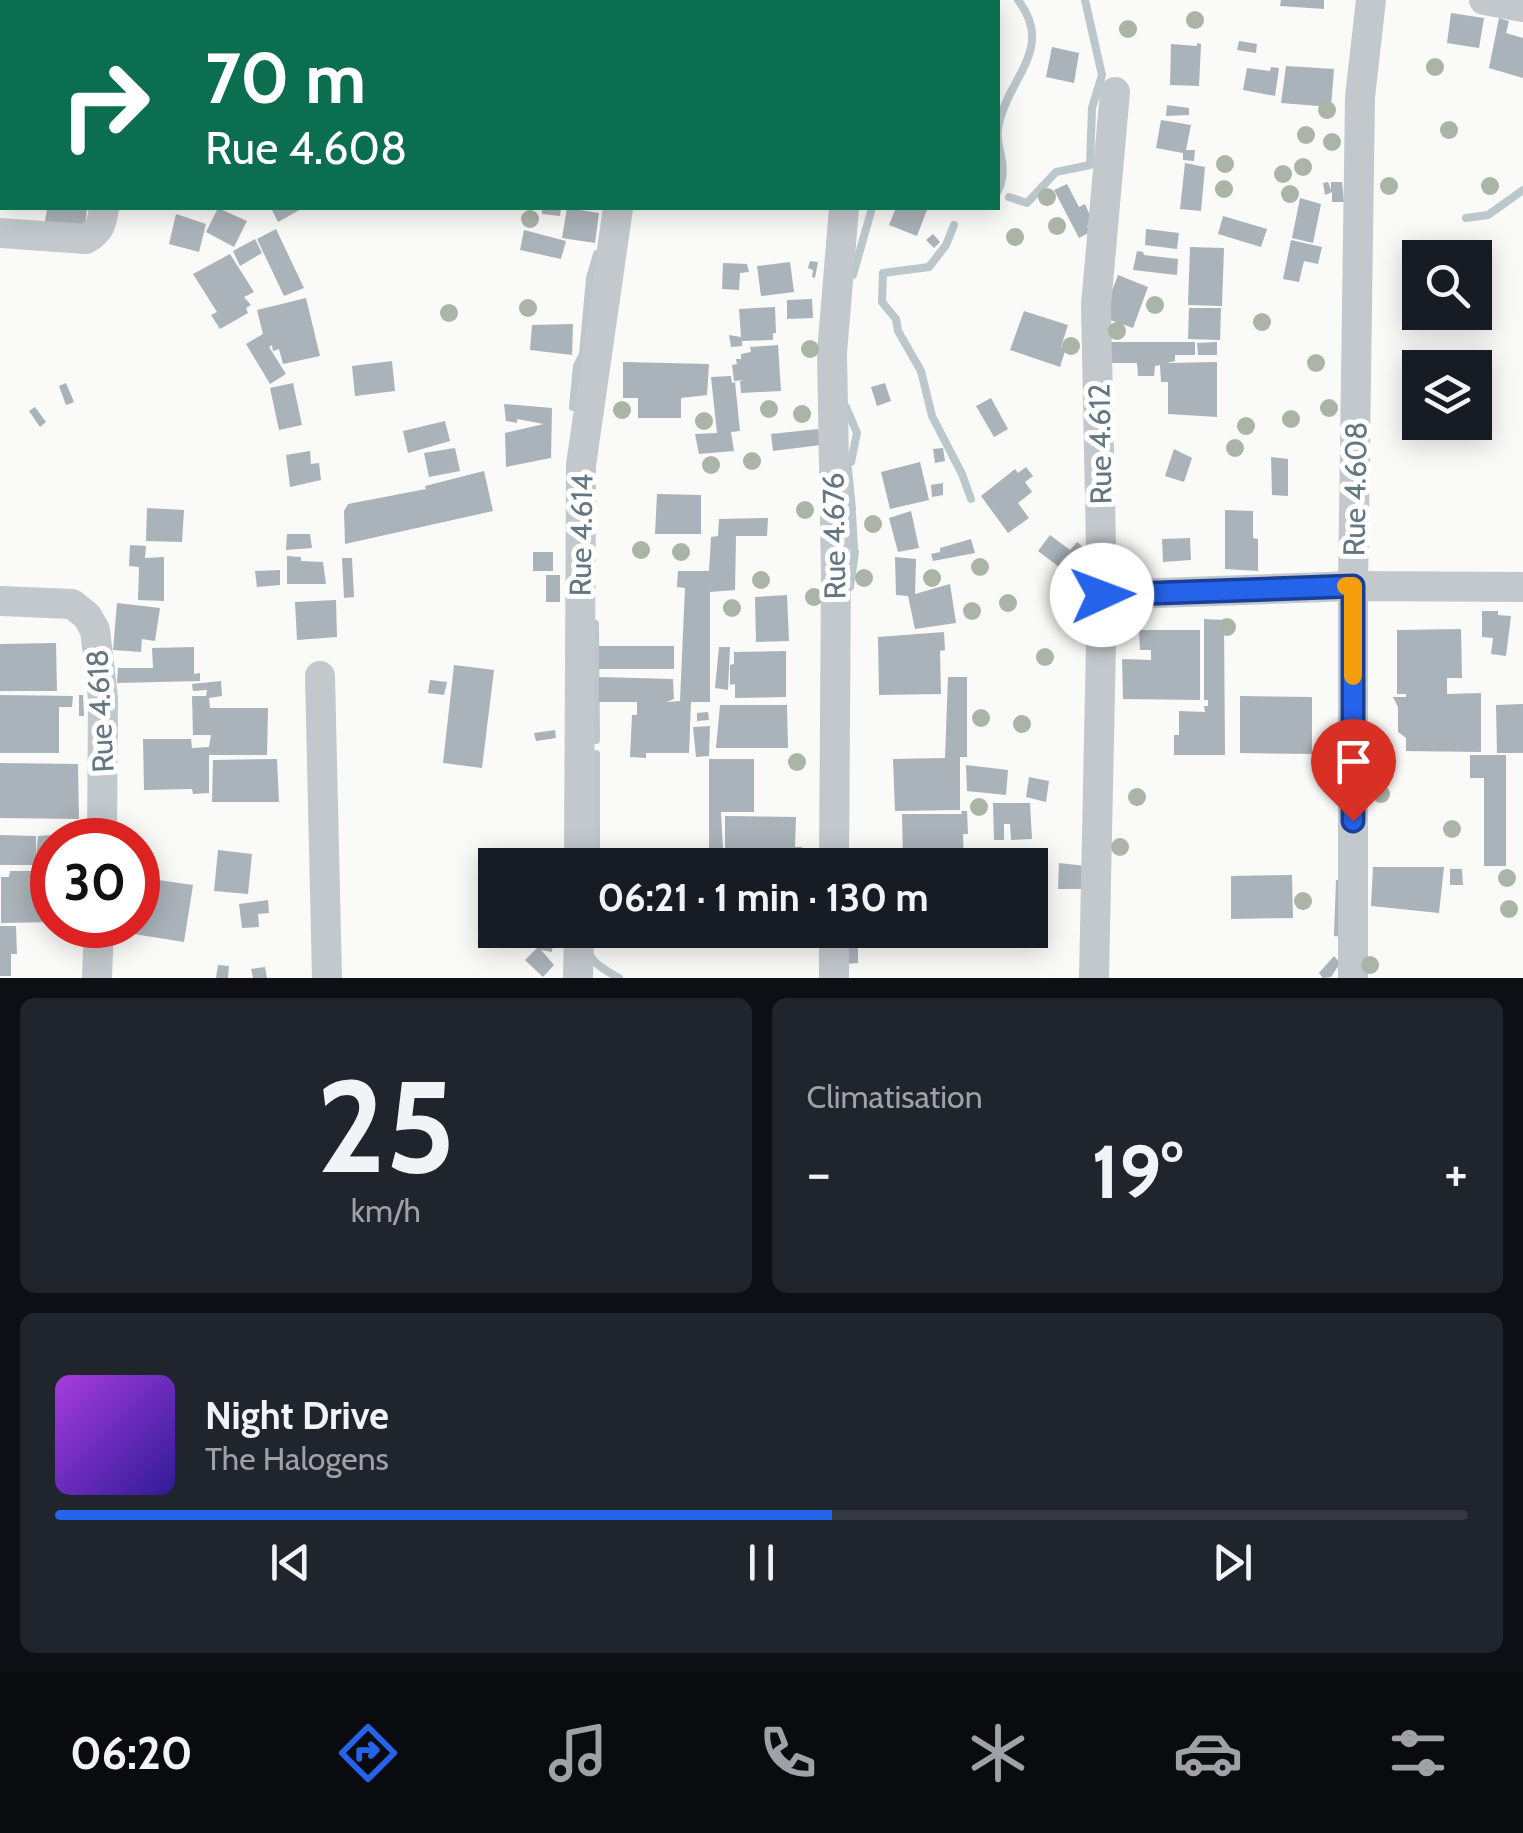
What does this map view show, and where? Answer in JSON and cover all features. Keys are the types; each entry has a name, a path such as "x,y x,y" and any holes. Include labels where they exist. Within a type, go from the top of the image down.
{"street":[{"name":"Rue 4.608","path":"1354,978 1353,586 1360,96 1371,0"},
{"path":"1484,0 1523,7"},
{"name":"Rue 4.612","path":"1094,978 1102,595 1096,304 1115,92"},
{"path":"0,233 86,239 102,224 104,210"},
{"name":"Rue 4.614","path":"579,848 581,465 618,210"},
{"name":"Rue 4.676","path":"834,848 836,575 832,352 844,210"},
{"path":"1102,595 1353,586 1523,586"},
{"name":"Rue 4.618","path":"0,602 72,604 96,630 104,698 102,818"},
{"path":"320,676 327,978"},
{"path":"97,978 98,948"},
{"path":"578,948 578,978"},
{"path":"834,948 834,978"}],"building":[{"path":"1281,0 1324,0 1324,9 1280,6"},
{"path":"1451,13 1484,18 1479,48 1447,43"},
{"path":"1499,18 1509,21 1506,33 1523,38 1523,78 1489,68"},
{"path":"1239,41 1257,44 1256,53 1237,50"},
{"path":"1171,44 1201,44 1199,86 1170,85"},
{"path":"1052,47 1079,53 1074,83 1046,77"},
{"path":"1286,66 1334,69 1331,107 1281,103"},
{"path":"1271,67 1279,68 1275,96 1243,90 1247,68 1270,71"},
{"path":"1167,105 1189,108 1189,115 1166,116"},
{"path":"1161,120 1191,125 1186,150 1195,150 1194,161 1183,160 1183,153 1156,148"},
{"path":"1185,163 1205,167 1201,211 1180,209"},
{"path":"1328,182 1331,190 1331,182 1342,182 1344,202 1332,202 1332,192 1325,195 1323,183"},
{"path":"1067,184 1079,207 1085,204 1091,218 1087,226 1090,232 1079,238 1054,190"},
{"path":"1300,198 1321,204 1313,243 1292,238"},
{"path":"47,210 87,210 85,226 45,222"},
{"path":"217,210 247,221 234,247 206,232"},
{"path":"272,210 299,210 278,222"},
{"path":"542,210 561,210 560,216 542,214"},
{"path":"567,210 599,213 595,243 562,238"},
{"path":"895,210 927,210 917,236 889,225"},
{"path":"176,214 206,224 199,252 169,244"},
{"path":"1223,216 1267,229 1261,247 1218,234"},
{"path":"276,229 304,288 284,296 257,239"},
{"path":"1146,229 1179,233 1177,249 1145,245"},
{"path":"524,230 566,241 561,259 520,250"},
{"path":"933,234 940,242 934,248 926,240"},
{"path":"255,239 262,253 240,266 233,251"},
{"path":"1291,240 1322,247 1318,264 1304,261 1299,282 1283,279"},
{"path":"1190,247 1224,248 1222,306 1188,305"},
{"path":"1137,251 1178,259 1177,275 1133,270"},
{"path":"230,254 254,292 244,297 251,305 246,308 248,313 220,329 211,315 217,312 193,274"},
{"path":"810,261 818,262 815,278 808,268"},
{"path":"790,262 794,292 761,296 757,266"},
{"path":"723,263 747,264 749,272 740,273 739,290 722,289"},
{"path":"1118,275 1148,287 1133,328 1102,317"},
{"path":"306,298 320,356 283,364 279,349 273,351 272,345 269,347 286,374 270,384 246,344 263,334 257,310"},
{"path":"812,299 813,318 787,319 787,300"},
{"path":"775,307 773,340 742,341 742,346 731,347 729,335 741,337 739,309"},
{"path":"1189,308 1221,308 1220,340 1188,339"},
{"path":"1024,311 1068,325 1060,367 1010,350"},
{"path":"573,324 572,355 530,350 532,325"},
{"path":"1111,342 1195,342 1195,355 1175,355 1175,361 1167,363 1217,362 1217,417 1168,414 1168,382 1161,382 1160,365 1155,366 1154,376 1138,376 1137,363 1111,363"},
{"path":"1217,342 1217,355 1198,355 1197,343"},
{"path":"778,345 781,391 741,393 740,381 744,380 734,381 732,365 737,364 736,359 751,352 750,347"},
{"path":"392,361 395,391 355,396 352,366"},
{"path":"623,362 709,364 707,395 681,398 681,418 638,418 638,398 623,398"},
{"path":"731,376 740,431 731,432 734,451 699,454 695,434 717,433 711,377"},
{"path":"66,383 74,402 66,405 59,386"},
{"path":"293,383 302,425 279,430 270,388"},
{"path":"885,383 891,401 877,406 871,387"},
{"path":"991,398 1008,429 994,437 976,406"},
{"path":"504,404 552,408 551,458 506,467 505,433 544,424 506,421"},
{"path":"35,407 46,422 40,427 29,411"},
{"path":"445,421 450,441 408,453 403,431"},
{"path":"818,429 821,445 773,451 771,434"},
{"path":"455,448 460,471 429,477 424,453"},
{"path":"943,448 945,461 935,463 933,449"},
{"path":"1174,449 1192,458 1184,482 1165,476"},
{"path":"310,451 311,464 319,463 321,480 290,487 286,455"},
{"path":"1271,457 1288,459 1288,496 1272,495"},
{"path":"920,462 929,500 890,509 881,472"},
{"path":"1026,467 1033,476 1025,482 1032,492 1018,503 1029,518 1008,533 981,496 1015,469 1018,473"},
{"path":"484,471 493,511 345,544 344,511 348,504 426,489 425,486"},
{"path":"943,483 943,495 932,497 931,485"},
{"path":"657,494 701,495 701,534 655,534"},
{"path":"147,508 184,510 182,542 146,541"},
{"path":"1225,510 1253,511 1258,571 1225,569"},
{"path":"911,511 919,548 898,552 889,518"},
{"path":"768,518 767,536 736,536 735,590 710,592 710,702 691,702 689,753 630,757 632,715 637,715 637,702 599,702 599,677 673,679 674,699 666,702 680,701 685,588 677,587 678,571 709,571 711,537 718,536 719,519"},
{"path":"287,534 310,534 312,548 286,550"},
{"path":"1050,535 1070,550 1077,542 1089,552 1071,576 1038,551"},
{"path":"1190,538 1191,560 1163,562 1162,539"},
{"path":"971,539 975,553 933,561 931,554 940,552 940,548"},
{"path":"130,545 146,546 145,558 164,557 164,601 138,600 139,567 129,566"},
{"path":"533,552 553,552 553,571 533,571"},
{"path":"287,556 323,562 326,584 287,584"},
{"path":"895,557 916,559 915,594 950,584 956,623 915,629 908,596 896,595"},
{"path":"342,558 352,558 354,597 344,598"},
{"path":"280,570 280,585 257,587 255,571"},
{"path":"546,575 560,575 560,602 546,602"},
{"path":"787,595 789,641 756,642 755,597"},
{"path":"336,600 337,637 297,640 295,602"},
{"path":"117,603 160,608 155,641 142,639 141,652 113,650"},
{"path":"1482,611 1511,616 1506,656 1491,654 1493,638 1482,637"},
{"path":"1204,619 1224,620 1225,755 1174,755 1179,711 1205,712 1204,706 1208,706 1208,700 1204,700"},
{"path":"1461,629 1462,678 1447,678 1447,694 1481,693 1481,752 1406,751 1406,738 1398,732 1398,707 1393,697 1406,697 1397,694 1397,630"},
{"path":"1139,630 1200,630 1200,700 1123,699 1122,659 1151,660 1151,650 1140,650"},
{"path":"944,632 945,650 940,651 941,694 879,695 878,637"},
{"path":"56,643 57,691 0,691 0,644"},
{"path":"599,646 674,646 674,669 599,669"},
{"path":"194,647 194,674 200,673 200,681 117,683 118,668 153,668 152,648"},
{"path":"719,647 730,647 728,690 715,688"},
{"path":"786,651 786,697 735,698 735,684 730,685 734,652"},
{"path":"454,665 494,670 482,768 443,763"},
{"path":"948,677 967,677 967,757 960,757 960,810 895,811 893,759 945,758"},
{"path":"430,680 447,682 444,695 428,693"},
{"path":"221,681 222,696 209,698 210,708 268,708 267,755 209,755 209,793 193,794 192,789 144,790 143,739 191,739 192,748 209,747 211,735 193,735 192,696 206,696 207,690 193,691 192,684"},
{"path":"0,695 73,696 72,707 59,707 59,753 0,753"},
{"path":"79,695 83,695 84,716 79,716"},
{"path":"1240,696 1312,697 1312,754 1240,753"},
{"path":"1523,704 1523,753 1497,753 1496,705"},
{"path":"720,705 787,705 788,748 716,748"},
{"path":"708,712 709,720 697,721 697,713"},
{"path":"710,726 709,756 696,757 693,727"},
{"path":"555,730 556,738 536,741 534,733"},
{"path":"1470,755 1506,755 1506,866 1484,866 1484,778 1470,778"},
{"path":"277,759 279,802 212,802 213,760"},
{"path":"709,759 754,759 754,812 721,812 723,848 709,848"},
{"path":"0,763 78,764 79,818 0,818"},
{"path":"966,765 1008,770 1006,795 967,791"},
{"path":"1029,777 1049,781 1046,802 1026,797"},
{"path":"993,803 1030,803 1032,839 1011,840 1010,824 1004,824 1004,840 994,840"},
{"path":"961,811 967,811 968,834 963,834 963,848 903,848 902,814 962,814"},
{"path":"725,816 796,817 795,847 802,848 725,848"},
{"path":"0,835 30,836 30,865 0,865"},
{"path":"218,850 252,854 248,894 214,891"},
{"path":"1059,863 1086,866 1085,889 1058,889"},
{"path":"1373,867 1444,867 1439,913 1371,906"},
{"path":"1450,869 1462,869 1463,885 1450,885"},
{"path":"10,871 30,871 30,922 1,923 1,877 9,877"},
{"path":"1292,875 1293,918 1231,919 1231,876"},
{"path":"160,880 193,885 184,942 160,938"},
{"path":"1336,880 1347,880 1345,937 1334,936"},
{"path":"268,900 269,913 258,914 259,927 242,928 239,904"},
{"path":"0,926 16,926 17,954 11,954 11,976 0,976"},
{"path":"537,948 552,948 552,952 541,950 554,965 543,977 525,960"},
{"path":"846,948 858,948 858,963 846,964"},
{"path":"1334,956 1340,963 1331,977 1323,978 1319,973"},
{"path":"218,965 229,966 228,978 216,978"},
{"path":"265,967 267,978 253,978 251,969"}],"waterway":[{"path":"1000,120 1031,48 1028,17 1018,0"},
{"path":"1009,197 1027,203 1056,172 1090,165 1092,108 1102,75 1085,0"},
{"path":"1000,152 1000,186"},
{"path":"1466,218 1488,215 1523,190"},
{"path":"853,275 871,210"},
{"path":"954,225 946,245 929,267 883,273 882,302 896,319 898,331 921,371 932,416 971,499"},
{"path":"573,407 590,278 597,254"},
{"path":"846,407 857,433 851,462"},
{"path":"848,469 852,509"},
{"path":"852,514 854,547"},
{"path":"850,587 855,552"},
{"path":"595,624 596,740"},
{"path":"596,754 596,848"},
{"path":"588,948 598,965 619,978"}],"slow traffic":[{"path":"1346,586 1353,586 1353,676"}],"route":[{"path":"1102,595 1353,586 1353,821"}]}
